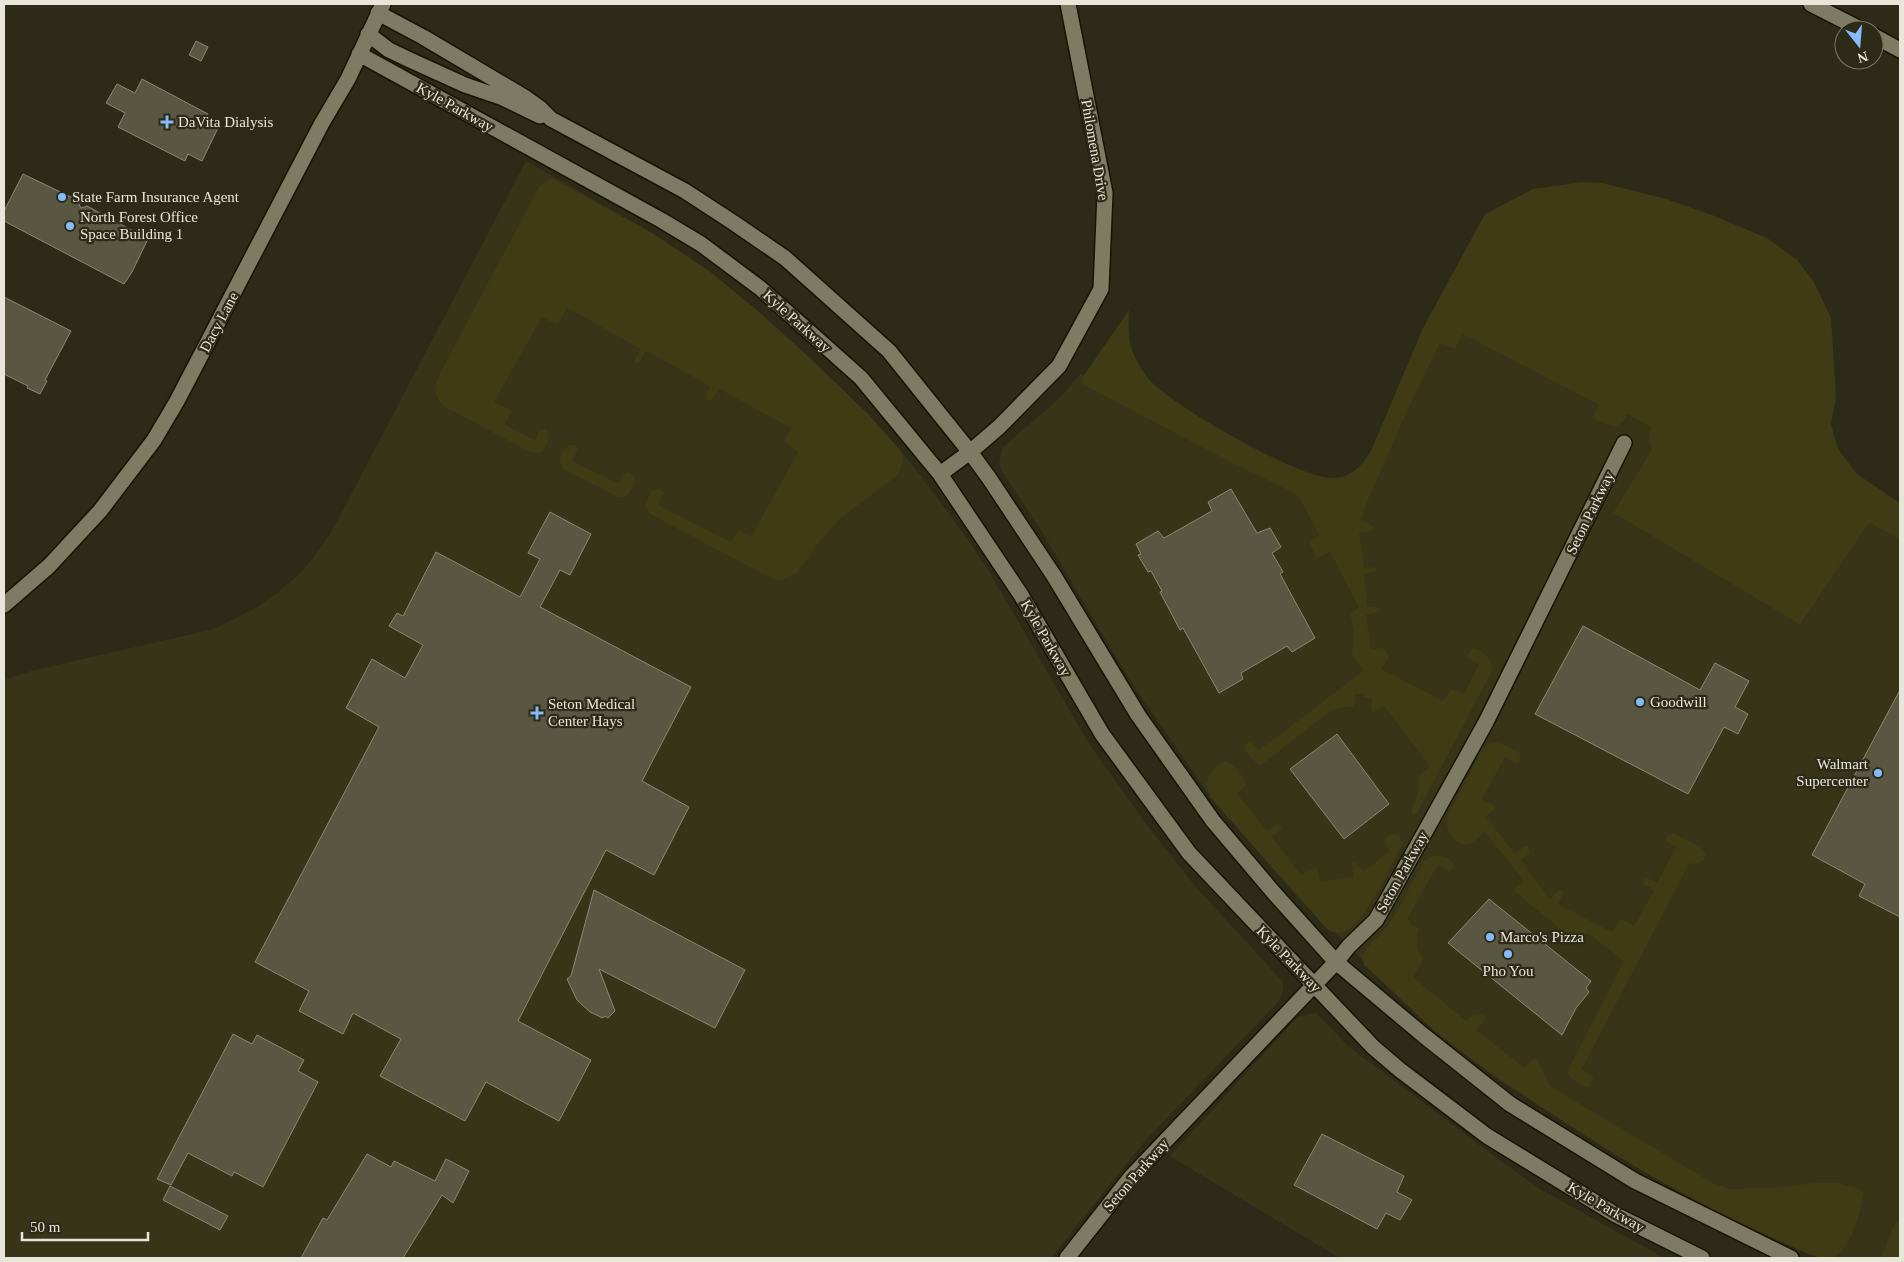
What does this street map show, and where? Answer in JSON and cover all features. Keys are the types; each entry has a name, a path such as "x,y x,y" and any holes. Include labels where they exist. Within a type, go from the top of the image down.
{"street":[{"name":"Philomena Drive","path":"940,474 970,452 998,427 1059,366 1101,289 1105,193 1068,4"},
{"path":"1812,4 1843,20"},
{"name":"Kyle Parkway","path":"381,8 423,37 526,98 551,119"},
{"name":"Dacy Lane","path":"6,598 49,566 100,511 154,440 177,401 359,54 381,8"},
{"name":"Kyle Parkway","path":"368,34 389,50 465,86 503,98 531,113 551,119 685,190 785,258 889,351 970,452 1054,576 1138,716 1179,774 1219,828 1274,894 1336,962 1423,1035 1510,1104 1635,1181 1791,1258"},
{"path":"1884,41 1900,50"},
{"name":"Kyle Parkway","path":"359,54 661,220 701,244 760,288 861,378 940,474 1021,595 1102,734 1188,853 1373,1047 1400,1070 1487,1136 1616,1216 1702,1258"},
{"name":"Seton Parkway","path":"1067,1258 1131,1177 1336,962 1349,946 1376,920 1486,722 1624,443"}],"shaded area":[{"name":"Seton Medical Center Hays","path":"526,161 652,233 709,271 759,312 868,414 903,453 951,516 987,568 1091,747 1149,828 1196,887 1283,982 1281,998 1144,1142 1051,1258 4,1258 4,680 31,671 214,629 257,607 296,577 313,558 332,531"},
{"path":"551,178 652,233 709,271 759,312 811,359 868,414 900,450 903,460 899,474 842,517 820,541 797,573 785,579 776,580 650,514 645,506 651,491 660,489 664,493 658,505 731,542 738,530 751,537 798,452 784,442 791,428 719,389 712,400 707,401 705,397 710,386 646,351 639,362 634,362 639,348 567,308 558,324 542,317 494,402 512,410 505,425 534,440 539,430 546,429 549,438 542,452 534,453 528,451 445,407 436,396 436,384 440,372 539,187"},
{"path":"1583,182 1602,183 1666,199 1712,215 1767,238 1797,260 1814,282 1831,318 1836,397 1831,424 1838,449 1857,474 1900,503 1900,539 1869,523 1800,625 1613,513 1652,449 1649,443 1651,426 1628,414 1617,426 1592,418 1599,405 1463,334 1455,349 1440,343 1407,411 1365,507 1361,520 1374,528 1369,532 1359,533 1364,568 1376,567 1378,570 1364,574 1367,607 1378,607 1381,609 1378,612 1366,615 1371,649 1384,648 1389,657 1382,669 1443,701 1452,689 1464,694 1479,664 1468,658 1468,654 1473,648 1486,655 1493,669 1416,815 1412,815 1411,812 1419,789 1418,777 1430,766 1384,706 1373,713 1371,708 1372,698 1364,697 1364,695 1355,694 1352,707 1332,710 1261,765 1258,765 1246,752 1245,744 1251,741 1259,750 1363,670 1352,655 1354,634 1350,614 1359,608 1330,552 1317,559 1309,542 1319,535 1296,494 1230,462 1090,388 1082,383 1082,378 1129,310 1129,338 1133,353 1147,377 1159,389 1207,422 1296,468 1320,476 1336,478 1349,474 1360,466 1371,450 1423,328 1485,214 1533,189"},
{"path":"1453,328 1669,422 1613,513 1800,625 1869,523 1900,539 1900,1258 1822,1258 1782,1242 1664,1183 1619,1157 1499,1080 1443,1038 1364,965 1362,960 1349,946 1302,902 1212,799 1131,682 1041,530 1003,473 999,463 1002,448 1062,396 1080,374 1356,514 1440,340"},
{"path":"570,445 576,445 578,449 572,461 618,483 624,474 629,472 634,476 635,481 629,493 624,497 618,497 563,469 560,459 564,450"},
{"path":"1497,742 1519,752 1521,759 1519,763 1515,763 1505,757 1482,799 1495,806 1495,809 1486,816 1514,853 1528,846 1530,853 1521,860 1549,898 1561,889 1563,890 1564,894 1558,904 1612,932 1621,919 1634,926 1654,890 1643,884 1644,878 1646,877 1657,883 1676,847 1665,841 1667,836 1674,833 1703,849 1706,854 1702,861 1689,864 1582,1069 1594,1077 1589,1087 1576,1082 1567,1072 1624,961 1588,933 1576,942 1514,891 1524,881 1485,832 1471,843 1464,845 1455,840 1447,826 1447,817 1480,753 1488,744"},
{"path":"1225,761 1235,767 1244,778 1247,785 1237,793 1266,830 1277,824 1280,825 1282,829 1272,837 1301,875 1316,867 1320,881 1353,877 1352,862 1355,862 1364,871 1390,851 1384,842 1385,838 1391,834 1397,834 1401,838 1402,845 1378,892 1354,925 1346,931 1337,933 1328,930 1210,797 1207,785 1209,776 1215,768"},
{"path":"1438,855 1453,862 1453,868 1449,872 1438,865 1407,919 1410,921 1409,924 1419,928 1417,944 1419,952 1424,959 1413,977 1466,1021 1474,1014 1485,1016 1486,1018 1476,1030 1525,1068 1532,1059 1536,1058 1550,1086 1711,1182 1729,1189 1837,1183 1855,1187 1864,1192 1854,1230 1844,1248 1832,1258 1814,1256 1799,1250 1725,1216 1616,1155 1518,1092 1459,1050 1434,1030 1364,965 1363,954 1390,922 1423,862"},
{"path":"1316,1013 1349,1047 1540,1189 1664,1258 1340,1258 1170,1156 1295,1020 1301,1016"},
{"path":"1900,1218 1900,1258 1881,1258 1894,1225"}],"building":[{"path":"196,41 208,47 201,61 189,55"},
{"path":"142,79 208,114 205,121 218,128 202,161 188,154 185,161 118,127 125,113 106,103 117,84 135,93"},
{"name":"North Forest Office Space Building 1","path":"23,174 77,200 81,208 87,206 148,239 124,284 4,221 4,211"},
{"path":"4,297 71,331 45,380 47,381 40,394 4,374"},
{"path":"1231,489 1257,533 1270,528 1281,547 1272,553 1283,572 1280,574 1315,638 1292,652 1287,646 1241,673 1243,679 1219,693 1183,628 1180,630 1151,571 1148,572 1138,555 1141,554 1136,544 1158,531 1164,538 1212,511 1208,502"},
{"name":"Seton Medical Center Hays","path":"550,512 591,534 570,575 560,570 540,607 691,687 642,781 689,807 654,875 606,850 518,1021 591,1060 559,1121 486,1082 465,1121 380,1076 401,1039 353,1013 343,1034 299,1011 309,991 255,962 379,727 346,708 372,659 405,678 423,645 389,626 397,613 403,616 436,552 520,597 540,559 528,553"},
{"name":"Goodwill","path":"1583,626 1700,690 1715,663 1749,681 1735,707 1748,714 1738,734 1724,727 1688,794 1535,714"},
{"name":"Walmart Supercenter","path":"1900,690 1900,917 1859,896 1865,884 1812,855"},
{"path":"1337,734 1389,804 1344,839 1290,769"},
{"path":"594,890 745,970 715,1028 599,969 615,1011 608,1018 605,1016 603,1018 590,1012 577,1000 567,979 571,976"},
{"path":"1489,899 1591,981 1586,988 1589,992 1576,1008 1562,1035 1448,943"},
{"path":"233,1034 252,1044 257,1035 304,1060 298,1071 318,1082 263,1187 234,1172 232,1176 188,1153 171,1185 157,1179"},
{"path":"1322,1134 1404,1176 1397,1192 1412,1200 1400,1220 1386,1213 1377,1229 1294,1185"},
{"path":"367,1154 391,1167 394,1161 435,1181 446,1159 469,1171 453,1203 442,1195 403,1258 301,1258 323,1218 327,1220"},
{"path":"170,1186 228,1216 220,1230 163,1200"}],"place":[{"name":"DaVita Dialysis","path":"167,122"},
{"name":"State Farm Insurance Agent","path":"62,197"},
{"name":"North Forest Office Space Building 1","path":"70,226"},
{"name":"Goodwill","path":"1640,702"},
{"name":"Seton Medical Center Hays","path":"537,713"},
{"name":"Walmart Supercenter","path":"1878,773"},
{"name":"Marco's Pizza","path":"1490,937"},
{"name":"Pho You","path":"1508,954"}]}
